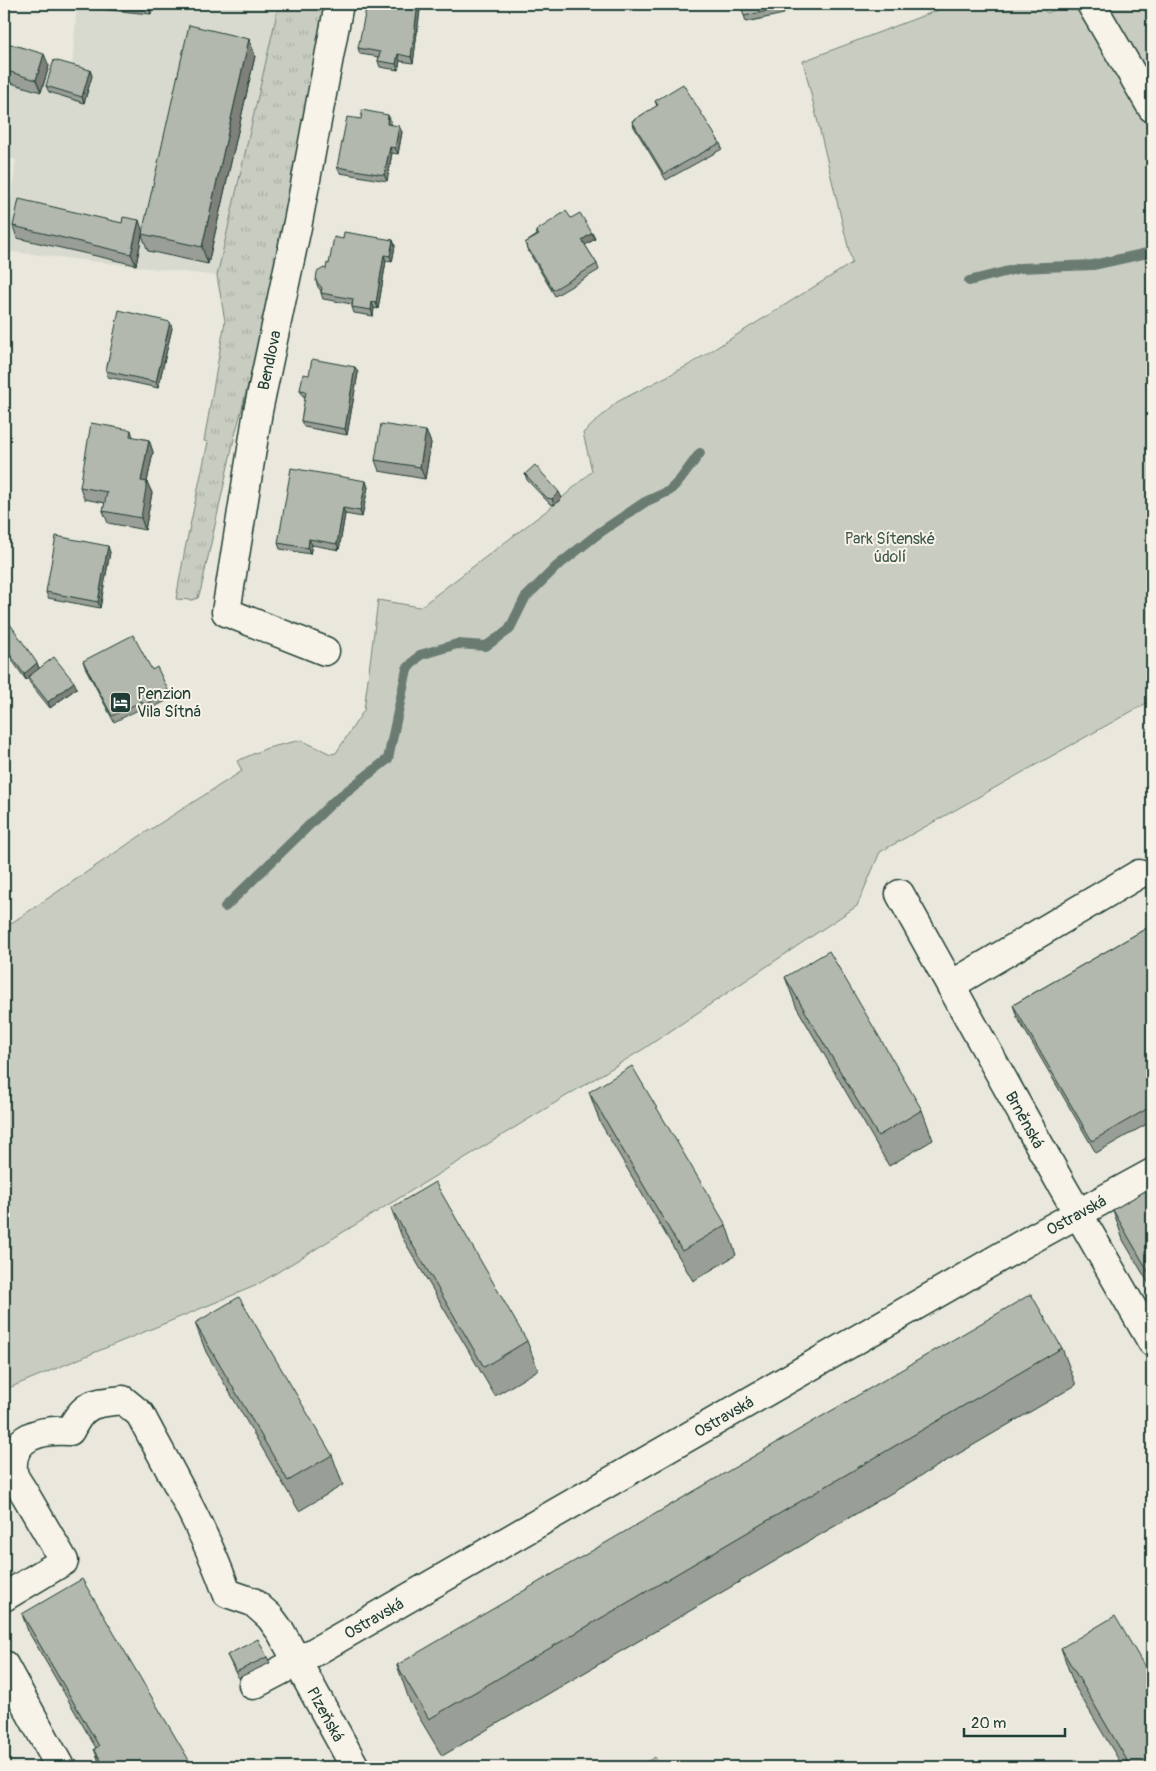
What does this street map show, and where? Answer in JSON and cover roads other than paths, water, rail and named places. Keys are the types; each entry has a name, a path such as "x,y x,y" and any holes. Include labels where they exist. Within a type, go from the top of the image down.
{"street":[{"name":"Bendlova","path":"325,651 226,612 258,411 296,231 340,4"},
{"path":"1091,4 1152,108"},
{"path":"951,985 1139,874"},
{"name":"Brněnská","path":"900,894 1152,1342"},
{"name":"Ostravská","path":"253,1685 297,1662 1078,1213 1152,1173"},
{"name":"Plzeňská","path":"4,1597 64,1561 13,1472 14,1451 23,1442 37,1433 54,1430 70,1431 77,1417 94,1403 123,1400 140,1414 203,1533 216,1560 227,1593 253,1602 270,1617 281,1632 356,1767"},
{"path":"4,1665 60,1767"}],"waterway":[{"path":"969,281 1020,268 1093,265 1152,252"},
{"path":"225,907 333,802 388,759 407,669 420,655 457,644 486,646 509,630 525,598 556,567 599,533 645,502 669,491 680,480 700,453"}],"place":[{"name":"Penzion Vila Sítná","path":"121,702"}],"park label":[{"name":"Park Sítenské údolí","path":"890,547"}]}
